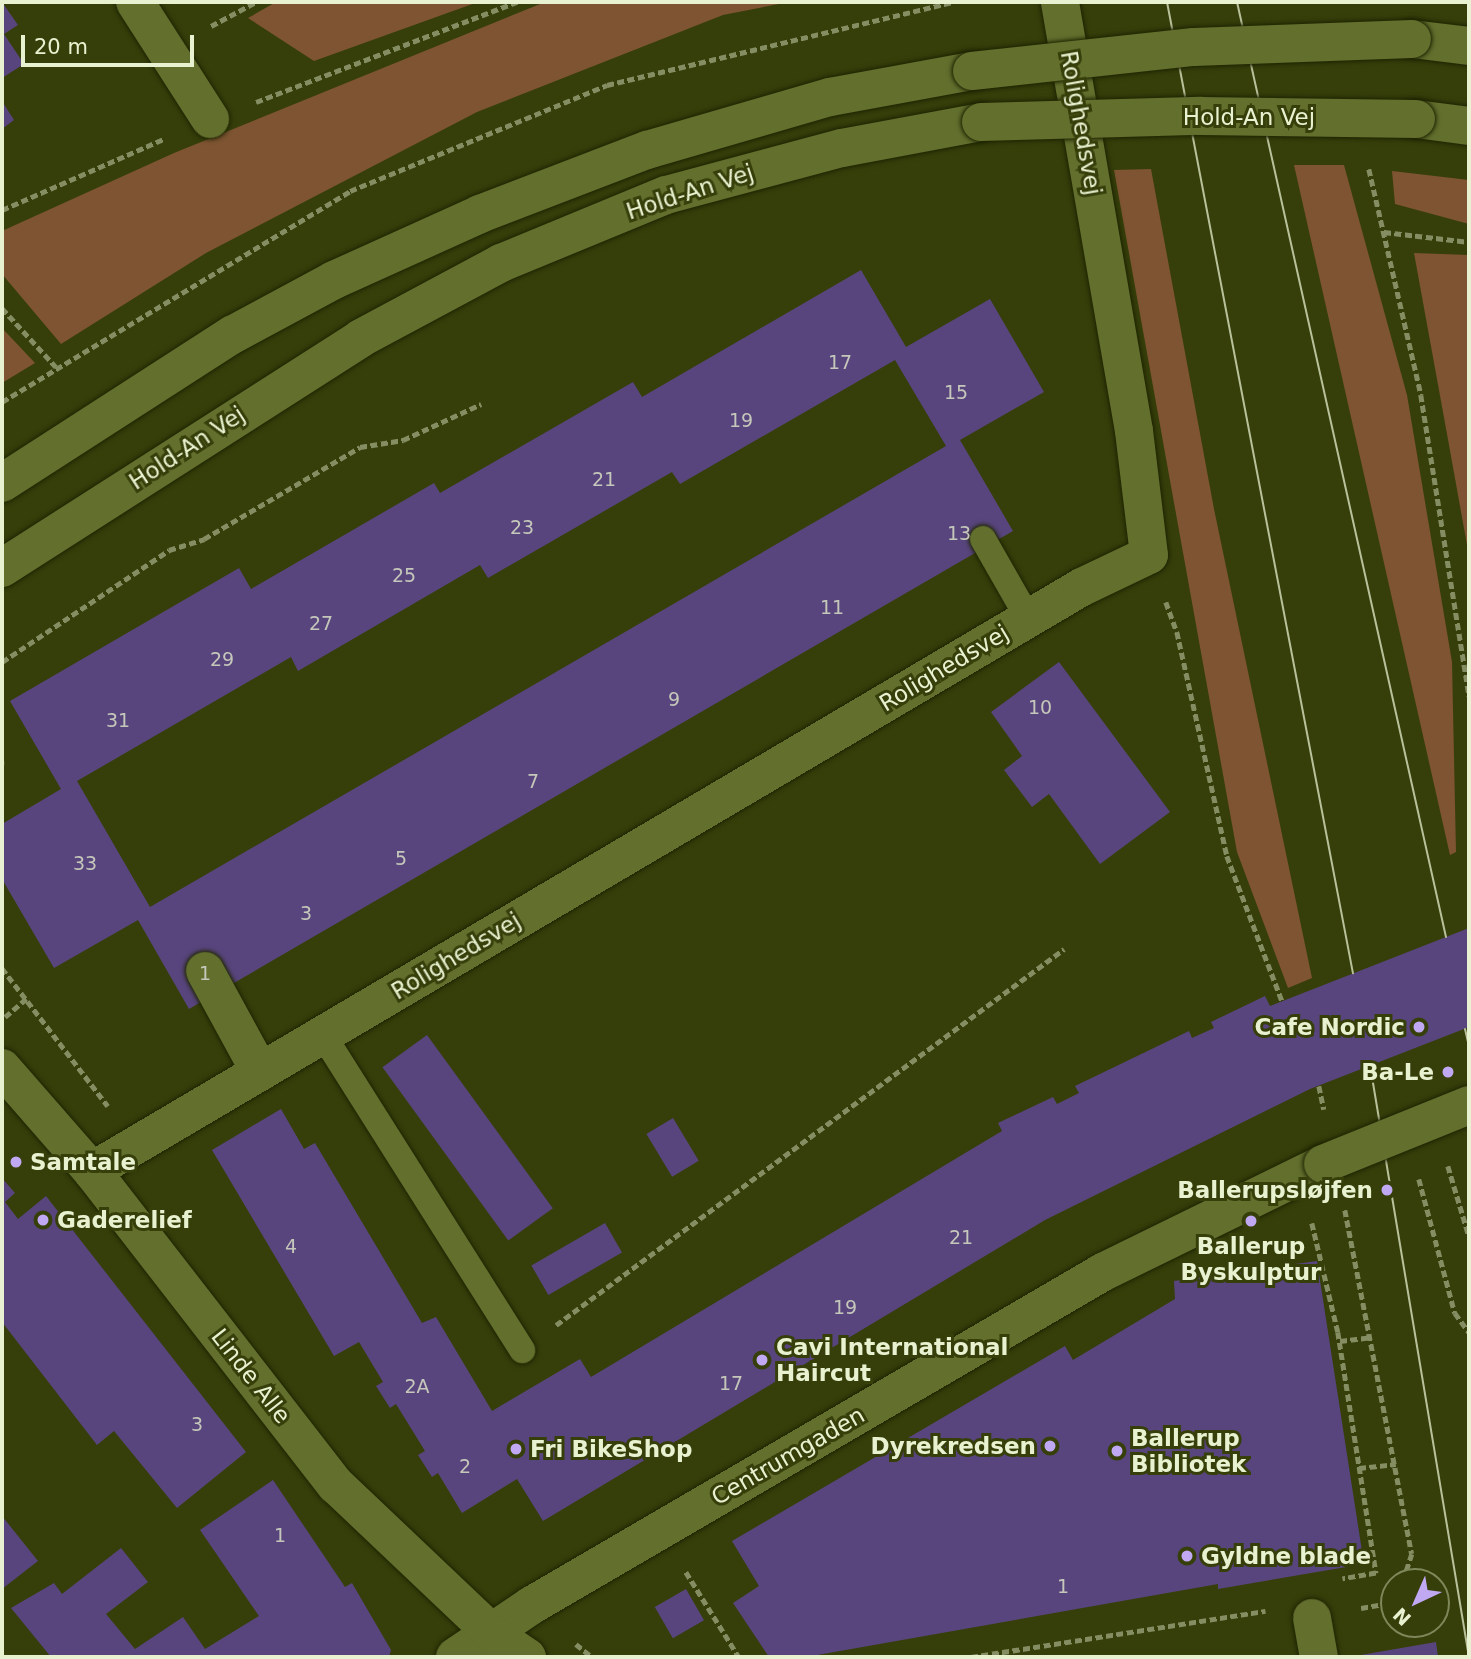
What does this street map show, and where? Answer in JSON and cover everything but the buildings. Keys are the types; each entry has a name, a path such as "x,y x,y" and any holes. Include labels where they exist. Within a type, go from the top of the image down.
{"street":[{"path":"135,2 210,119"},
{"name":"Rolighedsvej","path":"92,1171 1028,618 1149,555 1134,431 1060,2"},
{"path":"2,483 232,335 334,280 480,214 647,150 830,97 972,71 1194,47 1412,39 1469,46"},
{"name":"Hold-An Vej","path":"2,568 361,338 501,262 666,195 842,148 981,122 1201,116 1416,120 1469,126"},
{"path":"205,971 260,1072"},
{"name":"Linde Alle","path":"2,1068 92,1171 336,1485 494,1634 527,1657"},
{"name":"Centrumgaden","path":"455,1657 494,1634 532,1605 1103,1272 1322,1164 1469,1105"},
{"path":"1312,1618 1319,1657"}],"lane":[{"path":"983,539 1028,618"},
{"path":"323,1035 522,1350"}],"path":[{"path":"1368,164 1421,395 1469,696"},
{"path":"1384,232 1469,242"},
{"path":"2,308 56,367 2,402"},
{"path":"2,662 169,550 204,539 360,447 403,440 481,404"},
{"path":"1149,555 1177,632 1227,856 1282,1001"},
{"path":"522,1350 1064,949"},
{"path":"2,968 137,1144"},
{"path":"2,1020 26,999"},
{"path":"1319,1086 1324,1112"},
{"path":"1421,1185 1455,1313 1469,1332"},
{"path":"1459,1196 1469,1236"},
{"path":"1344,1205 1412,1554 1408,1568"},
{"path":"1316,1232 1340,1342 1376,1573 1336,1580"},
{"path":"1340,1342 1371,1337"},
{"path":"1359,1468 1396,1464"},
{"path":"661,1529 739,1657"},
{"path":"532,1605 592,1657"},
{"path":"971,1657 1292,1606 1312,1618"}],"shaded area":[{"path":"276,2 478,2 314,61 248,18"},
{"path":"545,2 789,2 723,15 477,112 206,253 61,344 2,274 2,231 174,153"},
{"path":"1294,165 1344,165 1407,395 1452,662 1456,852 1450,855"},
{"path":"1151,169 1214,509 1312,978 1288,988 1237,852 1114,170"},
{"path":"1392,171 1469,180 1469,224 1395,204"},
{"path":"1414,253 1469,255 1469,556 1447,434"},
{"path":"2,328 35,363 2,383"}],"tram line":[{"path":"1167,2 1353,973"},
{"path":"1237,2 1446,937"},
{"path":"1465,1029 1469,1047"},
{"path":"1370,1065 1469,1657"}],"place":[{"name":"Cafe Nordic","path":"1419,1027"},
{"name":"Ba-Le","path":"1448,1072"},
{"name":"Samtale","path":"16,1162"},
{"name":"Ballerupsløjfen","path":"1387,1190"},
{"name":"Gaderelief","path":"43,1220"},
{"name":"Ballerup Byskulptur","path":"1251,1221"},
{"name":"Cavi International Haircut","path":"762,1360"},
{"name":"Dyrekredsen","path":"1050,1446"},
{"name":"Fri BikeShop","path":"516,1449"},
{"name":"Ballerup Bibliotek","path":"1117,1451"},
{"name":"Gyldne blade","path":"1187,1556"}]}
